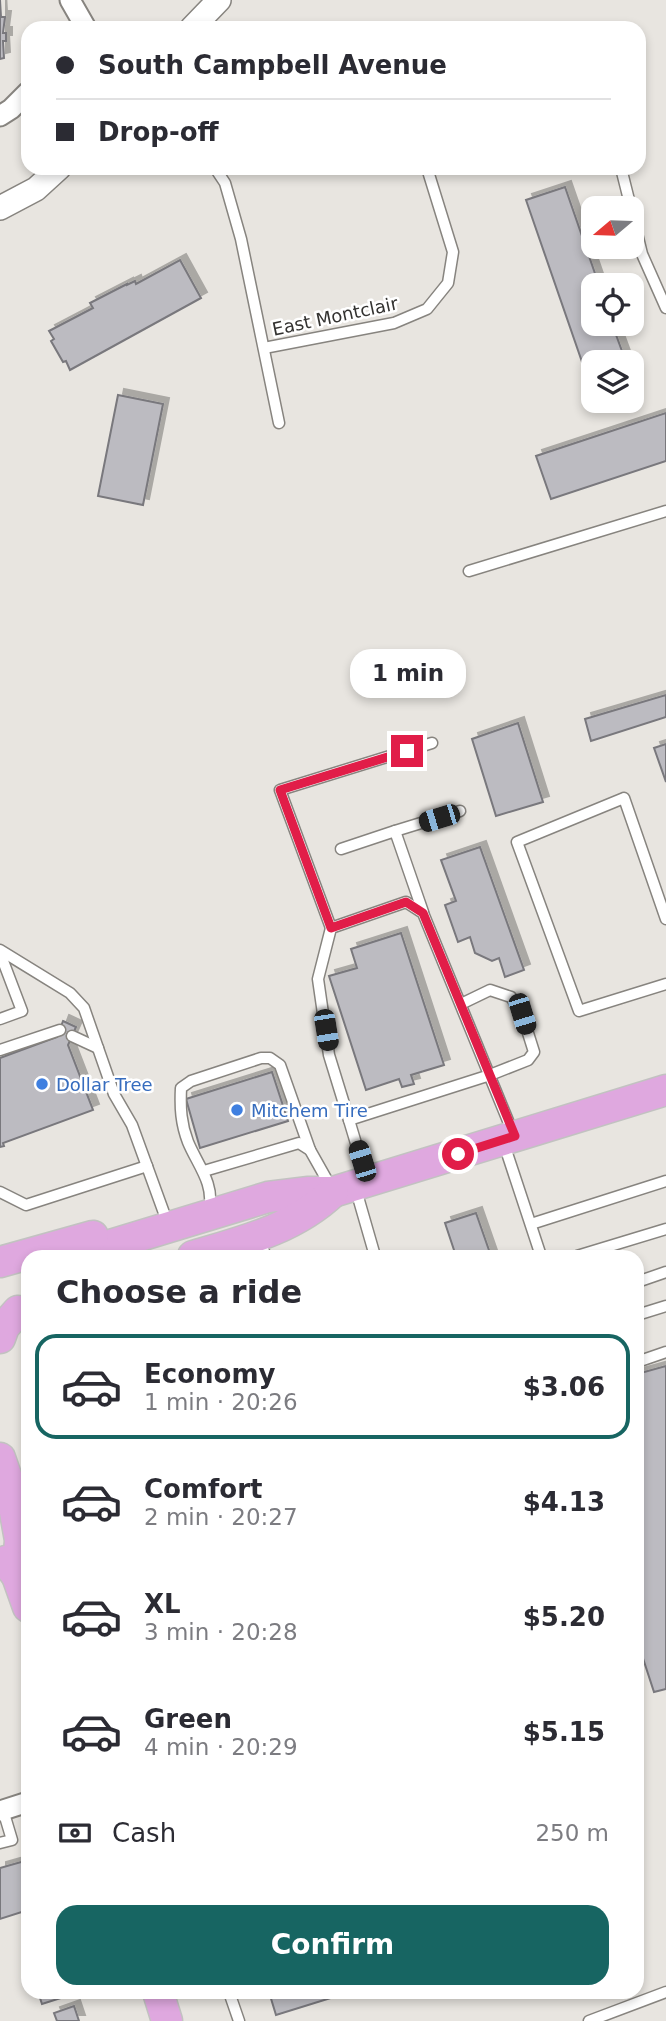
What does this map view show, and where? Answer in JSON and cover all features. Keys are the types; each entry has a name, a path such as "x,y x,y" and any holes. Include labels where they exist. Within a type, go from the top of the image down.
{"main road":[{"path":"94,1250 268,1197 352,1186 666,1090"},
{"path":"234,1250 262,1246 352,1186"},
{"path":"43,1250 100,1234 164,1229"},
{"path":"0,1262 21,1256"},
{"path":"0,1279 21,1273"},
{"path":"0,1338 4,1326 15,1312"},
{"path":"0,1458 11,1490 20,1540 14,1571 21,1589"},
{"path":"160,1999 167,2021"}],"street":[{"path":"71,0 82,21"},
{"path":"199,21 219,0"},
{"path":"0,116 21,99"},
{"path":"0,208 36,189 51,175"},
{"path":"1,1811 21,1804"}],"lane":[{"path":"220,175 225,183 241,239 279,423"},
{"name":"East Montclair","path":"264,348 394,323 427,309 448,284 453,252 428,175"},
{"path":"623,175 628,196"},
{"path":"644,258 666,308"},
{"path":"469,571 666,511"},
{"path":"373,1250 352,1186 349,1120 330,1055 318,979 331,928 280,790 432,743"},
{"path":"666,919 624,798 517,842 579,1011 666,984"},
{"path":"341,849 460,811"},
{"path":"395,831 423,913 490,1075 539,1250"},
{"path":"331,928 406,902 423,913"},
{"path":"0,951 22,1011 0,1019"},
{"path":"0,951 70,993 84,1008 114,1094 132,1125 147,1166 164,1229"},
{"path":"349,1120 490,1075 528,1060 534,1052 522,1014 511,997 490,990 461,1004"},
{"path":"0,1051 60,1030"},
{"path":"72,1036 98,1048"},
{"path":"206,1216 211,1200 204,1171 192,1151 181,1122 181,1088 191,1081 261,1058 270,1058 280,1065 310,1150"},
{"path":"204,1171 299,1143 352,1186"},
{"path":"0,1192 26,1205 147,1166"},
{"path":"531,1224 666,1181"},
{"path":"596,1250 666,1228"},
{"path":"644,1280 666,1272"},
{"path":"644,1313 666,1306"},
{"path":"644,1360 666,1352"},
{"path":"0,1843 12,1840 1,1811"},
{"path":"589,2021 666,1992"},
{"path":"231,1999 239,2021"}],"building":[{"path":"0,0 1,17 5,17 3,33 6,33 6,41 3,41 4,58 0,59"},
{"path":"565,187 581,233 581,259 590,259 595,273 581,273 581,336 616,336 622,350 581,350 581,359 526,200"},
{"path":"180,260 201,298 70,370 51,341 54,339 49,331 93,308 90,303 127,284 135,281 136,284"},
{"path":"118,395 163,404 143,505 98,496"},
{"path":"666,413 666,461 551,499 536,456"},
{"path":"666,695 666,717 591,741 585,719"},
{"path":"518,723 543,802 496,816 472,739"},
{"path":"666,744 666,782 654,748"},
{"path":"480,847 524,970 505,977 499,958 492,961 475,953 470,937 458,942 445,905 456,901 441,860"},
{"path":"401,933 444,1065 411,1075 414,1084 402,1087 399,1079 366,1090 329,976 357,968 351,949"},
{"name":"Dollar Tree","path":"63,1021 76,1027 68,1045 93,1110 3,1143 4,1146 0,1147 0,1058 57,1037"},
{"name":"Mitchem Tire","path":"272,1072 288,1121 200,1148 186,1099"},
{"path":"476,1213 489,1250 454,1250 445,1223"},
{"path":"666,1366 666,1689 654,1692 644,1661 644,1372"},
{"path":"21,1862 21,1912 0,1919 0,1868"},
{"path":"40,1999 58,1999 42,2004"},
{"path":"271,1999 327,1999 276,2015"},
{"path":"74,2006 79,2021 57,2021 54,2013"}],"place":[{"name":"Dollar Tree","path":"42,1084"},
{"name":"Mitchem Tire","path":"237,1110"}],"route":[{"path":"407,751 280,790 331,928 406,902 423,913 515,1136 458,1154"}]}
